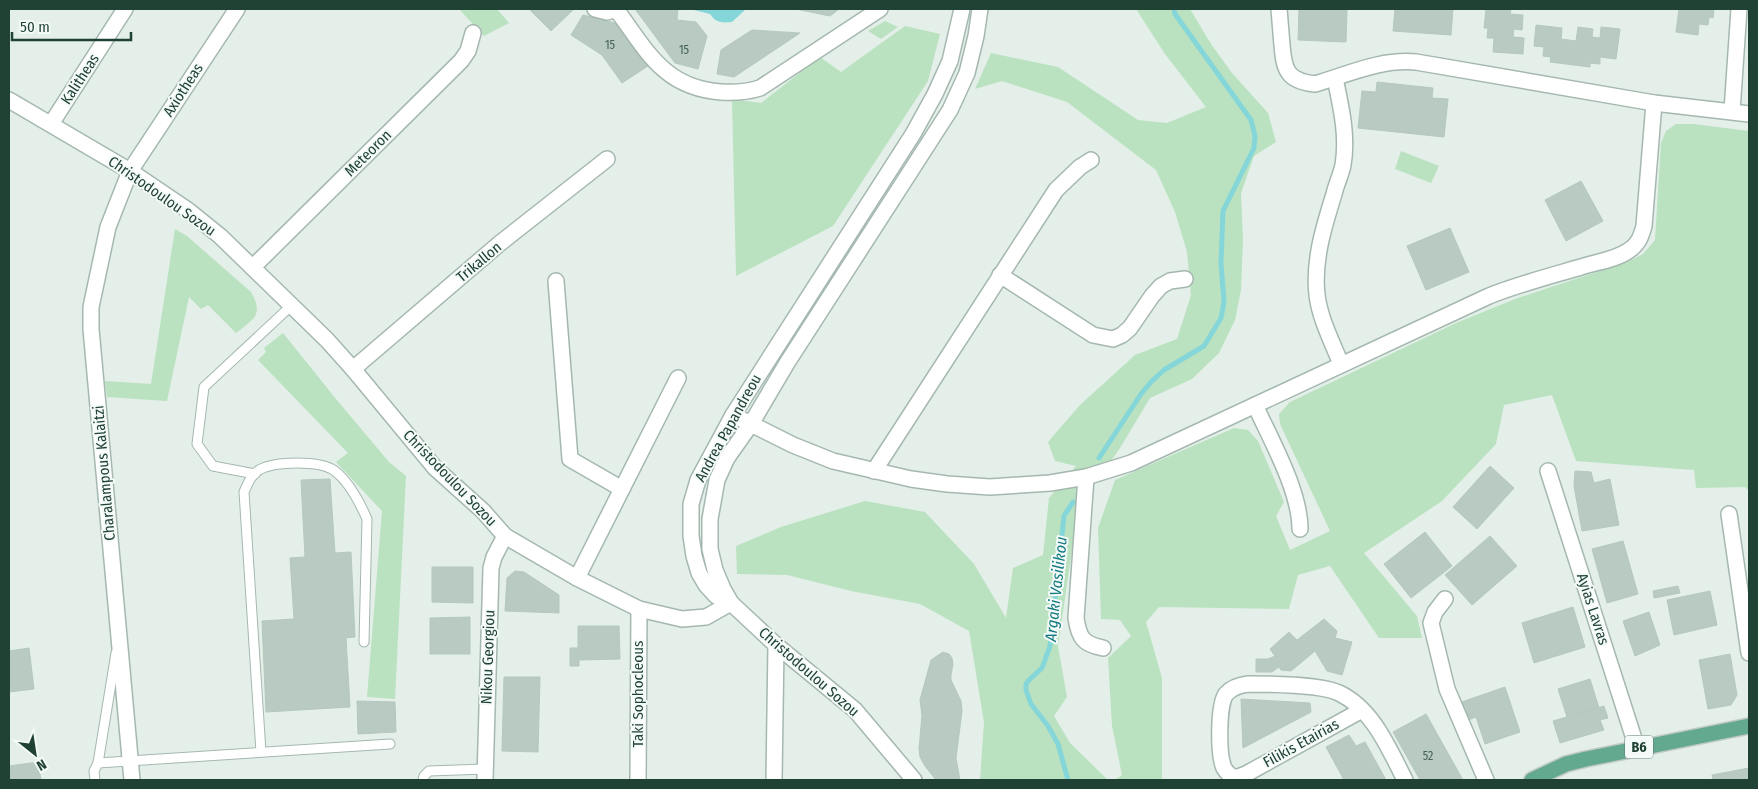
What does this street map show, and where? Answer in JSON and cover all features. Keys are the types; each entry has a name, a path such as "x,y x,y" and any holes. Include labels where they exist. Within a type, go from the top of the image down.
{"main road":[{"name":"B6","path":"1532,780 1566,764 1749,726"}],"street":[{"name":"Kalitheas","path":"51,124 125,9"},
{"name":"Axiotheas","path":"130,171 237,9"},
{"path":"595,9 607,12 617,9 663,70 676,80 710,91 733,93 749,92 760,88 880,9"},
{"name":"Andrea Papandreou","path":"731,603 716,596 706,585 699,573 691,536 691,504 698,480 733,415 913,134 950,61 962,9"},
{"name":"Andrea Papandreou","path":"731,603 715,570 710,549 711,509 714,490 721,469 950,110 967,72 976,36 980,9"},
{"path":"1279,9 1283,63 1286,71 1291,76 1306,83 1315,84 1378,64 1400,60 1654,103 1749,114"},
{"path":"1732,111 1739,9"},
{"name":"Meteoron","path":"253,267 461,61 468,51 473,33"},
{"path":"1335,78 1343,118 1345,147 1342,167 1322,234 1316,279 1321,314 1341,364"},
{"name":"Christodoulou Sozou","path":"9,100 130,171 189,211 220,236 292,305 353,369 435,468 483,511 505,536 577,578 639,609 682,619 706,617 731,603 776,645 855,710 914,780"},
{"path":"733,415 793,445 833,461 874,471 946,484 990,486 1050,482 1086,477 1131,463 1341,364 1510,288 1627,252 1635,246 1644,226 1654,103"},
{"name":"Trikallon","path":"353,369 499,244 607,159"},
{"path":"874,471 1056,190 1080,167 1091,160"},
{"name":"Charalampous Kalaitzi","path":"130,171 108,227 91,307 91,329 132,780"},
{"path":"1000,275 1093,335 1113,339 1122,335 1130,328 1161,286 1185,278"},
{"path":"556,281 570,459 622,489"},
{"path":"577,578 678,378"},
{"path":"1255,405 1293,490 1300,517 1300,530"},
{"name":"Ayias Lavras","path":"1548,471 1637,748"},
{"path":"1086,477 1076,618 1080,635 1084,641 1103,648"},
{"path":"1729,514 1749,653"},
{"name":"Nikou Georgiou","path":"485,775 491,568 494,557 505,536"},
{"path":"1445,598 1435,612 1431,623 1446,689 1486,780"},
{"name":"Taki Sophocleous","path":"638,780 639,609"},
{"path":"774,780 776,645"},
{"name":"Filikis Etairias","path":"1362,710 1246,774 1229,778 1225,770 1221,753 1220,713 1222,702 1230,690 1238,686 1254,684 1323,688 1338,692 1350,699 1362,710 1381,734 1405,780"}],"lane":[{"path":"255,474 213,466 196,444 204,387 292,305"},
{"path":"261,752 244,492 250,477 261,469 283,464 317,464 334,470 361,505 367,519 364,642"},
{"path":"95,780 94,771 98,763 119,635"},
{"path":"98,763 390,744"},
{"path":"423,780 429,771 485,775"}],"green space":[{"path":"459,9 497,9 509,23 484,36"},
{"path":"1136,9 1190,9 1211,44 1232,73 1268,113 1276,142 1254,156 1241,193 1243,240 1241,290 1235,320 1219,353 1192,379 1150,398 1120,448 1078,508 1058,646 1067,697 1054,716 1070,743 1108,780 980,780 984,722 969,631 920,604 851,591 787,575 737,574 736,546 781,527 865,501 925,512 974,564 1006,618 1013,568 1043,555 1049,498 1076,466 1055,461 1048,442 1080,405 1135,355 1177,339 1191,295 1187,252 1175,212 1156,170 1067,102 1002,81 975,89 991,53 1058,67 1138,120 1167,123 1206,107 1165,54"},
{"path":"885,21 898,27 881,39 868,31"},
{"path":"905,26 940,34 928,81 833,226 736,276 732,99 761,103 820,57 841,72"},
{"path":"1676,124 1694,124 1749,131 1749,491 1745,487 1696,488 1694,470 1576,461 1552,395 1504,405 1496,444 1442,501 1364,553 1417,616 1422,638 1379,638 1330,566 1298,575 1289,609 1159,607 1146,622 1162,678 1162,780 1115,780 1122,775 1112,726 1108,658 1131,636 1120,620 1101,619 1098,528 1115,480 1234,428 1248,430 1258,441 1284,502 1276,516 1290,550 1330,531 1280,424 1279,414 1290,402 1456,323 1515,299 1627,262 1643,254 1655,240 1661,143 1666,131"},
{"path":"1401,151 1439,166 1431,183 1395,169"},
{"path":"175,229 187,236 251,292 257,306 255,316 236,333 208,305 201,309 189,297 167,401 107,397 105,381 151,384"},
{"path":"283,333 389,462 406,476 395,699 367,697 382,511 336,462 348,453 258,360 266,352 264,348"}],"water":[{"path":"695,9 746,9 732,22 720,22 710,14"}],"building":[{"path":"529,9 574,9 551,31"},
{"path":"635,9 678,9 677,20 696,22 707,36 698,69 675,63"},
{"path":"796,9 839,9 830,16"},
{"path":"1299,9 1347,9 1346,42 1298,40"},
{"path":"1395,9 1453,9 1451,35 1393,31"},
{"path":"1486,9 1511,9 1510,14 1523,15 1522,30 1514,29 1513,37 1524,38 1523,54 1493,52 1494,38 1487,38 1488,28 1484,28"},
{"path":"1679,9 1714,9 1713,18 1709,17 1708,25 1699,24 1698,35 1676,32"},
{"path":"583,15 619,24 648,66 622,83 602,55 571,35"},
{"path":"1536,25 1562,28 1561,39 1576,41 1578,27 1593,29 1592,37 1600,38 1601,27 1620,29 1616,59 1600,57 1600,64 1590,63 1590,67 1550,62 1551,57 1543,56 1544,47 1534,46"},
{"path":"752,30 800,33 734,77 717,74 721,50"},
{"path":"1377,82 1433,88 1432,98 1448,99 1444,137 1358,128 1362,91 1376,92"},
{"path":"1581,181 1603,221 1566,241 1545,200"},
{"path":"1450,228 1469,272 1426,290 1407,246"},
{"path":"1490,466 1514,488 1477,529 1453,507"},
{"path":"1575,471 1591,472 1594,483 1610,479 1619,525 1582,531 1574,486"},
{"path":"330,479 335,553 351,552 355,637 346,638 350,707 266,712 262,621 294,619 290,558 305,557 301,480"},
{"path":"1425,532 1452,566 1411,598 1384,564"},
{"path":"1490,536 1517,566 1472,605 1445,575"},
{"path":"1623,541 1638,594 1607,603 1592,549"},
{"path":"432,567 473,567 473,603 432,602"},
{"path":"515,571 524,572 559,595 559,613 505,611 507,578"},
{"path":"1678,586 1680,593 1654,598 1653,591"},
{"path":"1710,591 1717,625 1674,635 1667,600"},
{"path":"1573,607 1585,647 1534,663 1522,623"},
{"path":"1649,612 1660,645 1635,656 1623,621"},
{"path":"470,617 470,654 430,654 430,618"},
{"path":"1324,619 1337,631 1335,638 1352,642 1342,675 1327,671 1315,651 1291,671 1281,670 1279,667 1272,672 1256,672 1256,659 1268,659 1275,656 1270,649 1289,632 1297,640"},
{"path":"578,626 619,626 620,659 579,660 579,666 570,666 570,648 578,648"},
{"path":"29,648 34,689 9,692 9,651"},
{"path":"943,652 949,654 952,658 951,680 961,701 962,711 956,758 960,780 936,780 920,757 922,715 920,700 931,660"},
{"path":"1730,654 1737,695 1731,705 1708,709 1699,660"},
{"path":"504,677 540,677 538,752 502,751"},
{"path":"1590,679 1599,708 1567,717 1558,689"},
{"path":"1505,687 1520,732 1485,744 1476,717 1463,722 1456,704"},
{"path":"1241,699 1310,703 1311,712 1243,748"},
{"path":"357,701 395,702 396,732 358,734"},
{"path":"1604,706 1608,718 1600,720 1604,730 1560,743 1553,721"},
{"path":"1426,714 1463,780 1420,780 1393,732"},
{"path":"1349,735 1356,746 1365,742 1386,780 1344,780 1326,747"},
{"path":"38,762 41,780 9,780 9,766"},
{"path":"1749,768 1749,780 1713,780 1712,775"}],"waterway":[{"name":"Argaki Vasilikou","path":"1099,458 1151,382 1164,370 1204,346 1221,318 1224,302 1221,263 1223,211 1254,148 1255,136 1251,120 1175,14 1174,9"},
{"name":"Argaki Vasilikou","path":"1068,780 1058,744 1048,726 1031,704 1026,684 1042,668 1050,646 1064,516 1073,502"}]}
